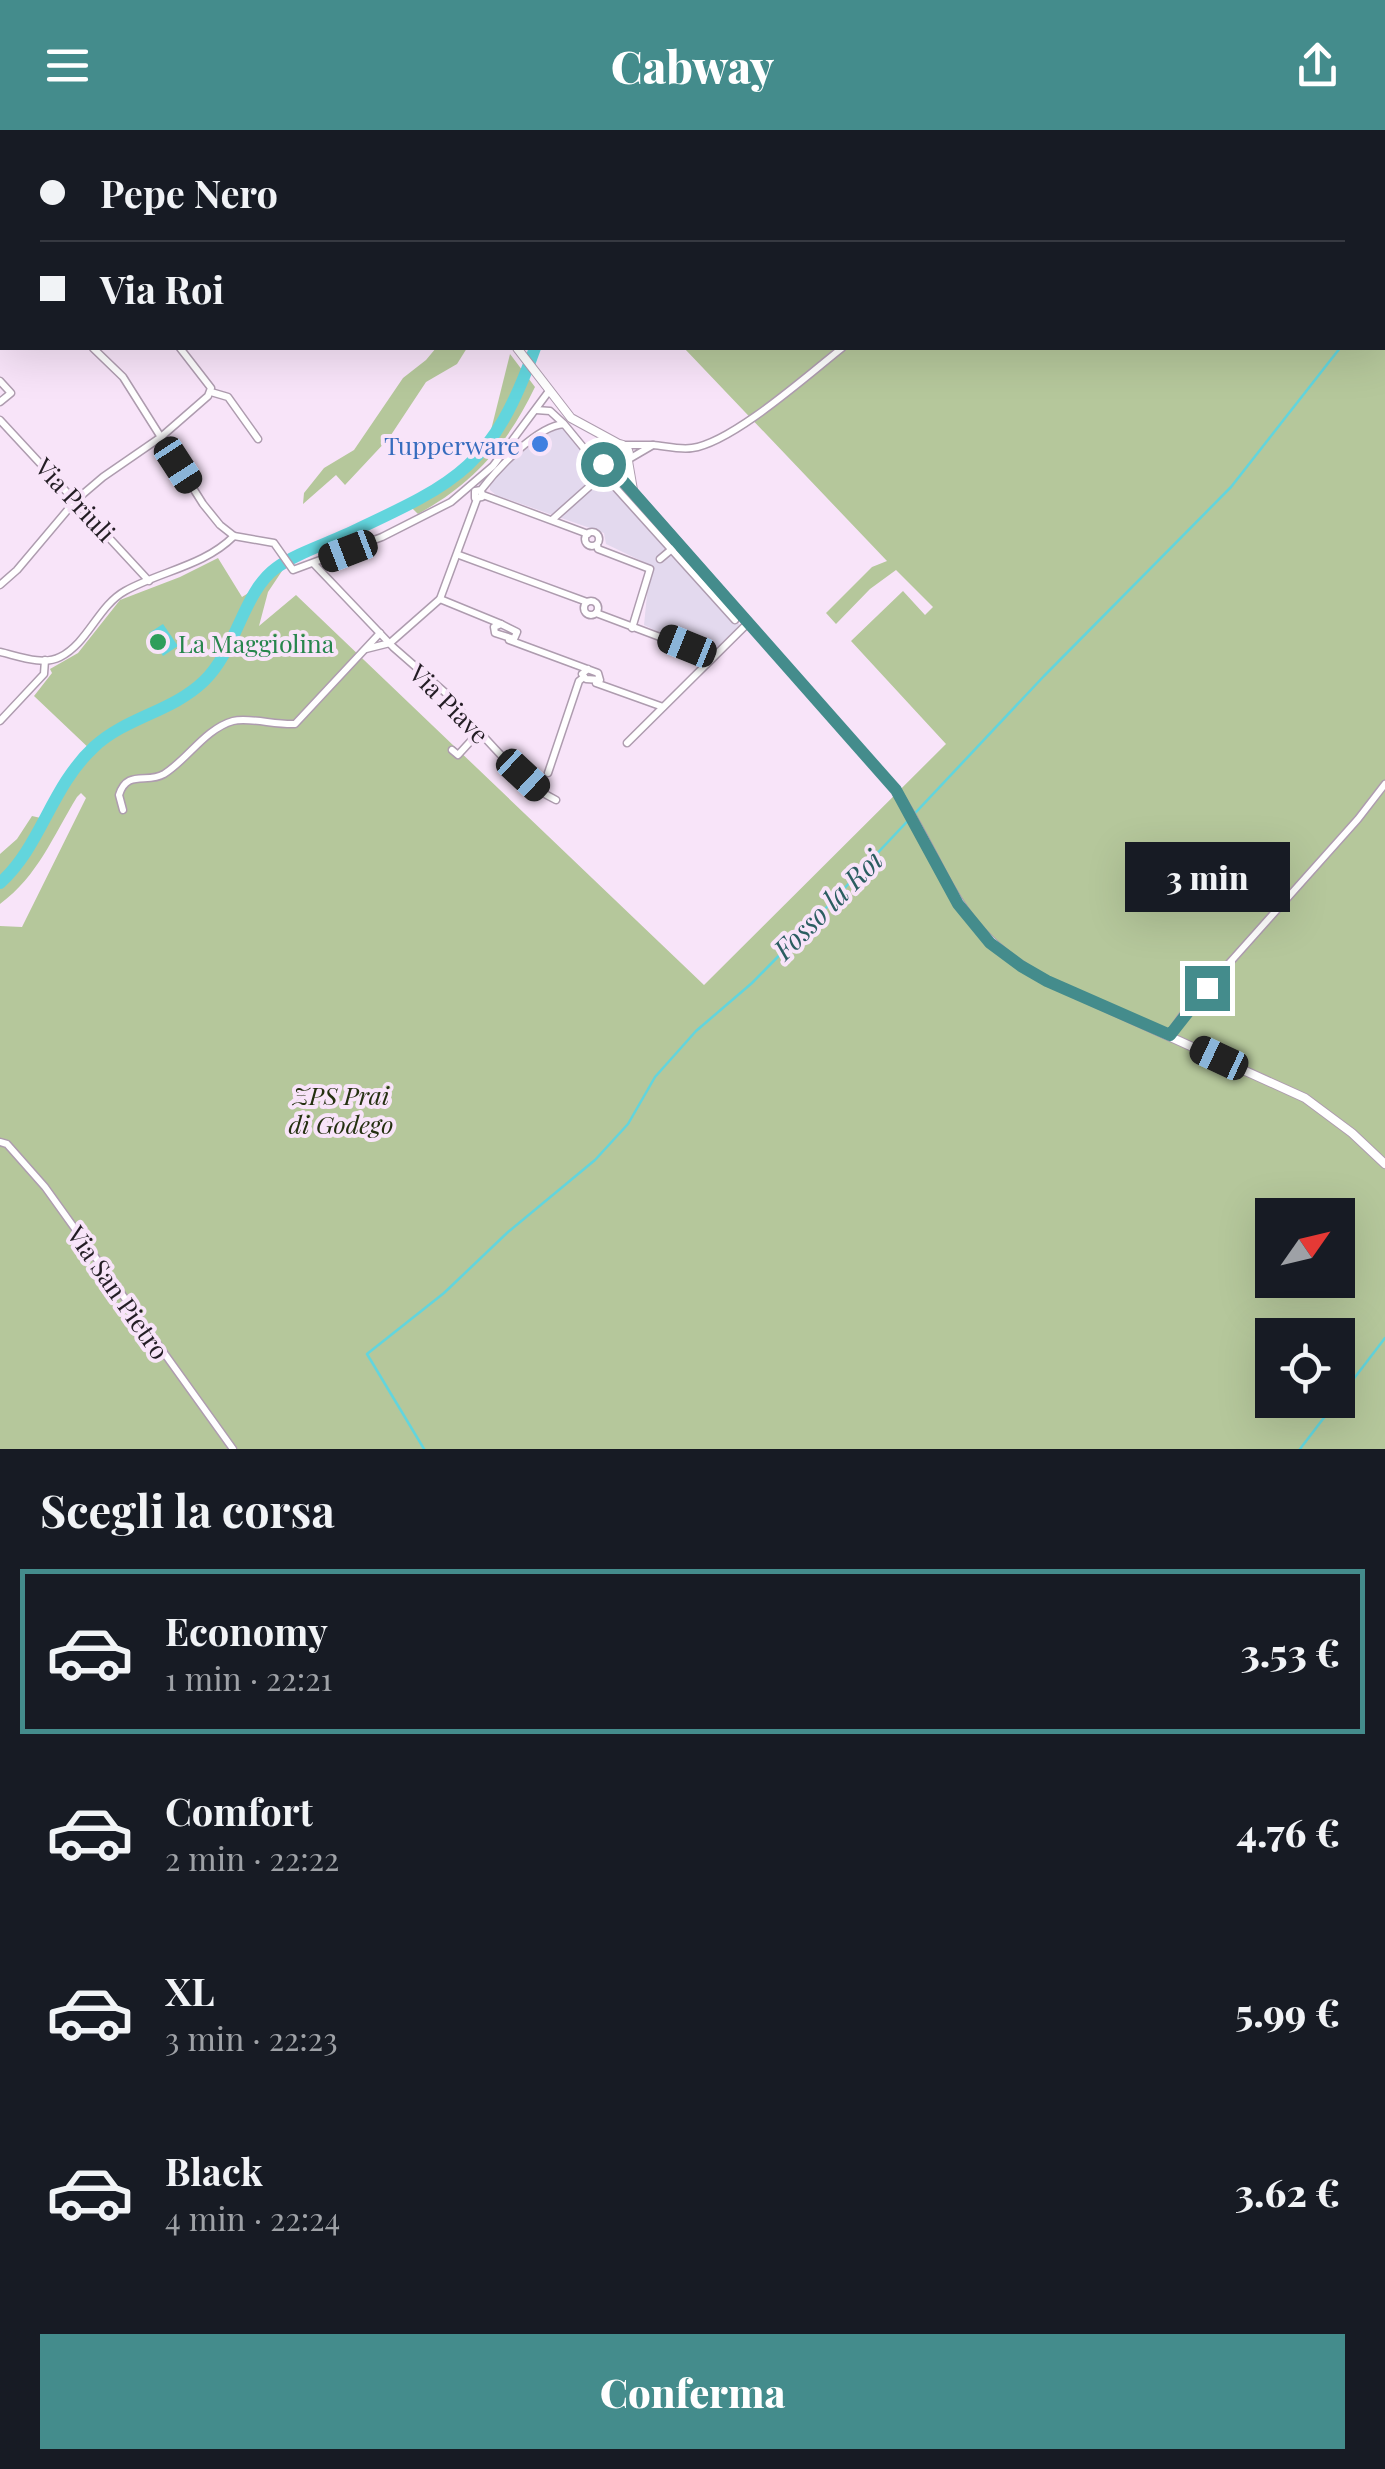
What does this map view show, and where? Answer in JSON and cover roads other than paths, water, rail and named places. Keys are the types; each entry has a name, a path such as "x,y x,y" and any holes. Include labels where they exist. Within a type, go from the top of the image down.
{"main road":[{"path":"520,351 571,418 629,450 635,494"},
{"path":"593,433 675,546 722,599 749,622 882,773 916,822 958,904 1004,954 1047,981 1305,1098 1385,1164"},
{"path":"607,451 620,444"},
{"path":"613,465 621,466 628,460"}],"street":[{"path":"95,350 123,377 203,504 234,536 274,544 290,568 300,570 400,530 451,502 493,466 549,391"},
{"path":"0,585 76,500 103,476 161,437 210,392 211,388 182,350"},
{"path":"620,444 695,448 713,441 788,391 839,350"},
{"path":"0,381 12,393 0,402"},
{"path":"210,392 228,397 258,439"},
{"path":"536,410 550,410 586,450 603,464 613,465"},
{"name":"Via Priuli","path":"0,420 149,580"},
{"path":"390,643 440,599 480,495 495,472 538,434 550,426 564,424"},
{"path":"628,460 653,445"},
{"path":"586,450 607,451"},
{"path":"553,520 602,476 675,546 649,568 632,628"},
{"path":"480,495 596,534 598,548 649,568"},
{"path":"0,652 45,660 67,653 118,596 218,552 234,536"},
{"path":"458,555 587,602 587,614 596,613 713,656"},
{"name":"Via Piave","path":"314,564 390,643 456,702 480,732 543,794 556,800"},
{"path":"440,599 495,624 514,628 515,640"},
{"path":"722,599 734,620"},
{"path":"626,743 749,622"},
{"path":"495,624 497,636 515,640 583,671 598,672 598,681 607,688 662,708"},
{"path":"123,810 119,795 127,781 160,776 220,726 245,720 273,726 294,724 380,633"},
{"name":"Via Piave","path":"366,650 390,643"},
{"path":"0,722 44,674 45,660"},
{"path":"548,773 583,671"},
{"path":"452,750 458,755 480,732"},
{"path":"1170,1035 1182,1016 1358,820 1385,784"},
{"name":"Via San Pietro","path":"0,1142 7,1144 46,1187 233,1449"}],"water":[{"path":"163,624 178,646 163,656 149,633"}],"waterway":[{"path":"0,883 26,851 67,780 94,747 204,681 225,653 255,591 276,568 415,501 466,467 503,421 534,350"},
{"name":"Fosso la Roi","path":"424,1449 367,1354 444,1293 508,1232 595,1160 628,1124 655,1077 696,1031 752,983 823,911 1044,676 1231,487 1338,350"},
{"path":"1300,1449 1385,1338"}],"place":[{"name":"Tupperware","path":"540,444"},
{"name":"La Maggiolina","path":"158,642"}],"park label":[{"name":"ZPS Prai di Godego","path":"341,1108"}]}
